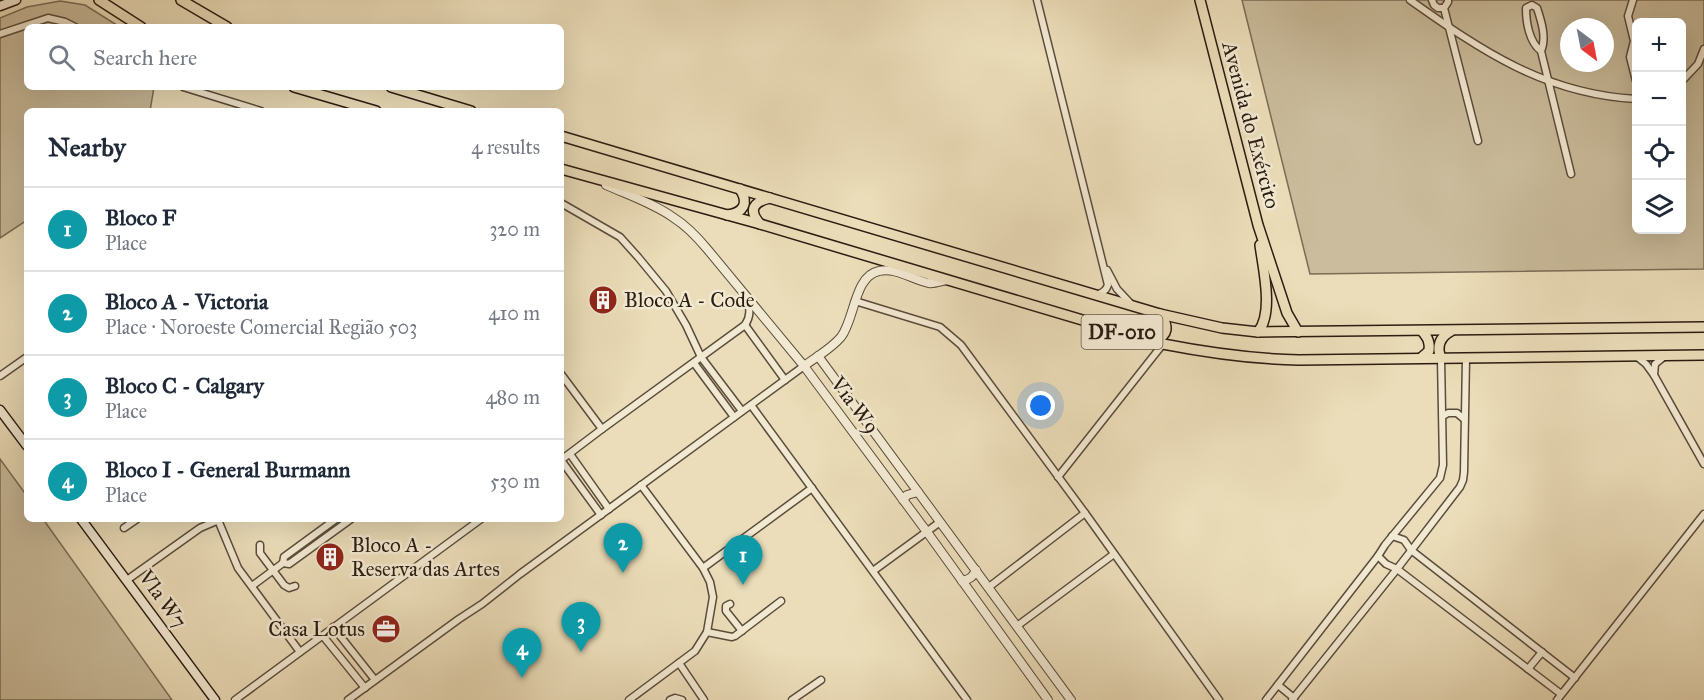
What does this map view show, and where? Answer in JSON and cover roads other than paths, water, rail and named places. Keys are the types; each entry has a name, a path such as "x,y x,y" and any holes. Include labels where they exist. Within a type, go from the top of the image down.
{"main road":[{"path":"0,6 16,0"},
{"path":"93,0 113,10"},
{"path":"99,0 136,24"},
{"path":"181,0 216,24"},
{"name":"Avenida do Exército","path":"1200,0 1258,225 1287,313 1298,332"},
{"path":"304,90 365,108"},
{"path":"333,90 339,100"},
{"path":"401,90 461,108"},
{"name":"DF-010","path":"564,137 1135,307 1222,328 1258,332 1298,332 1704,327"},
{"name":"DF-010","path":"564,170 760,224 1159,342 1205,352 1262,359 1704,355"},
{"path":"727,216 741,211 745,203 745,196 740,189"},
{"path":"760,224 753,217 753,209 757,203 770,198"},
{"name":"Avenida do Exército","path":"1258,225 1266,308 1263,325 1258,332"},
{"path":"1159,342 1166,328 1166,322 1160,314"},
{"path":"1441,358 1438,349 1441,339 1453,330"},
{"path":"1421,358 1429,351 1430,345 1422,331"},
{"path":"0,410 24,442"},
{"name":"Vla W7","path":"83,522 215,700"}],"street":[{"path":"1037,0 1104,264 1108,285 1106,290 1095,295"},
{"path":"1410,0 1501,60 1549,82 1611,98 1632,99"},
{"path":"1432,0 1438,8 1444,8"},
{"path":"1448,0 1444,8 1448,27 1478,141"},
{"path":"1633,0 1628,16 1634,41 1630,57 1634,72"},
{"path":"1541,51 1544,44 1541,25 1537,8 1532,5 1526,8 1531,38 1541,51 1571,174"},
{"path":"30,24 48,18 69,24"},
{"path":"0,34 24,26"},
{"path":"1686,77 1698,64 1704,49"},
{"path":"191,90 241,108"},
{"name":"Via W9","path":"591,178 650,204 674,218 693,233 708,250 804,366 1048,700"},
{"path":"564,205 620,237 639,256 666,291 701,357 742,411"},
{"path":"1104,264 1117,289 1135,307"},
{"path":"348,700 835,343 849,323 861,285 870,276 879,271 892,271 931,284 948,280"},
{"path":"564,458 745,325 750,317 746,295"},
{"path":"855,301 940,327 961,345 1219,700"},
{"path":"745,325 785,380"},
{"path":"1059,477 1159,342"},
{"path":"1654,375 1656,364 1666,355"},
{"name":"Via W9","path":"818,356 1071,700"},
{"path":"1635,356 1646,364 1654,375 1704,464"},
{"path":"1266,700 1392,536 1440,478 1443,465 1441,358"},
{"path":"1278,685 1293,699 1397,569 1449,502 1463,480 1466,358"},
{"path":"0,376 24,359"},
{"path":"694,363 734,417"},
{"path":"564,378 602,429"},
{"path":"751,405 967,700"},
{"path":"1443,416 1448,413 1457,413 1464,419"},
{"path":"570,454 609,509"},
{"path":"564,464 601,515"},
{"path":"629,700 695,651 707,632 713,597 710,582 703,568 641,485"},
{"path":"703,568 812,488"},
{"path":"903,500 907,495 918,492"},
{"path":"989,587 1085,513"},
{"path":"1378,556 1528,669 1559,697 1704,514"},
{"path":"124,528 133,522"},
{"path":"127,580 200,528 213,522"},
{"path":"221,522 233,560 300,652"},
{"path":"252,586 283,563 285,557 332,522"},
{"path":"283,563 289,564 347,522"},
{"path":"238,699 477,522"},
{"path":"873,571 940,522"},
{"path":"1392,536 1404,540 1411,550 1575,678"},
{"path":"260,545 260,553 284,585 289,588 295,586"},
{"path":"1017,626 1114,554"},
{"path":"962,581 974,576 976,570"},
{"path":"707,632 732,637 742,632 781,601"},
{"path":"730,604 726,606 726,611 742,632"},
{"path":"333,627 375,680"},
{"path":"323,636 365,688"},
{"path":"1528,669 1542,652"},
{"path":"679,663 704,700"},
{"path":"792,700 821,680"},
{"path":"639,693 644,700"},
{"path":"670,700 680,698 682,700"}],"place":[{"name":"Bloco A - Code","path":"603,300"},
{"name":"Bloco A - Reserva das Artes","path":"330,557"},
{"name":"Bloco A - Victoria","path":"623,573"},
{"name":"Bloco F","path":"743,585"},
{"name":"Casa Lotus","path":"386,629"},
{"name":"Bloco C - Calgary","path":"581,652"},
{"name":"Bloco I - General Burmann","path":"522,678"}]}
